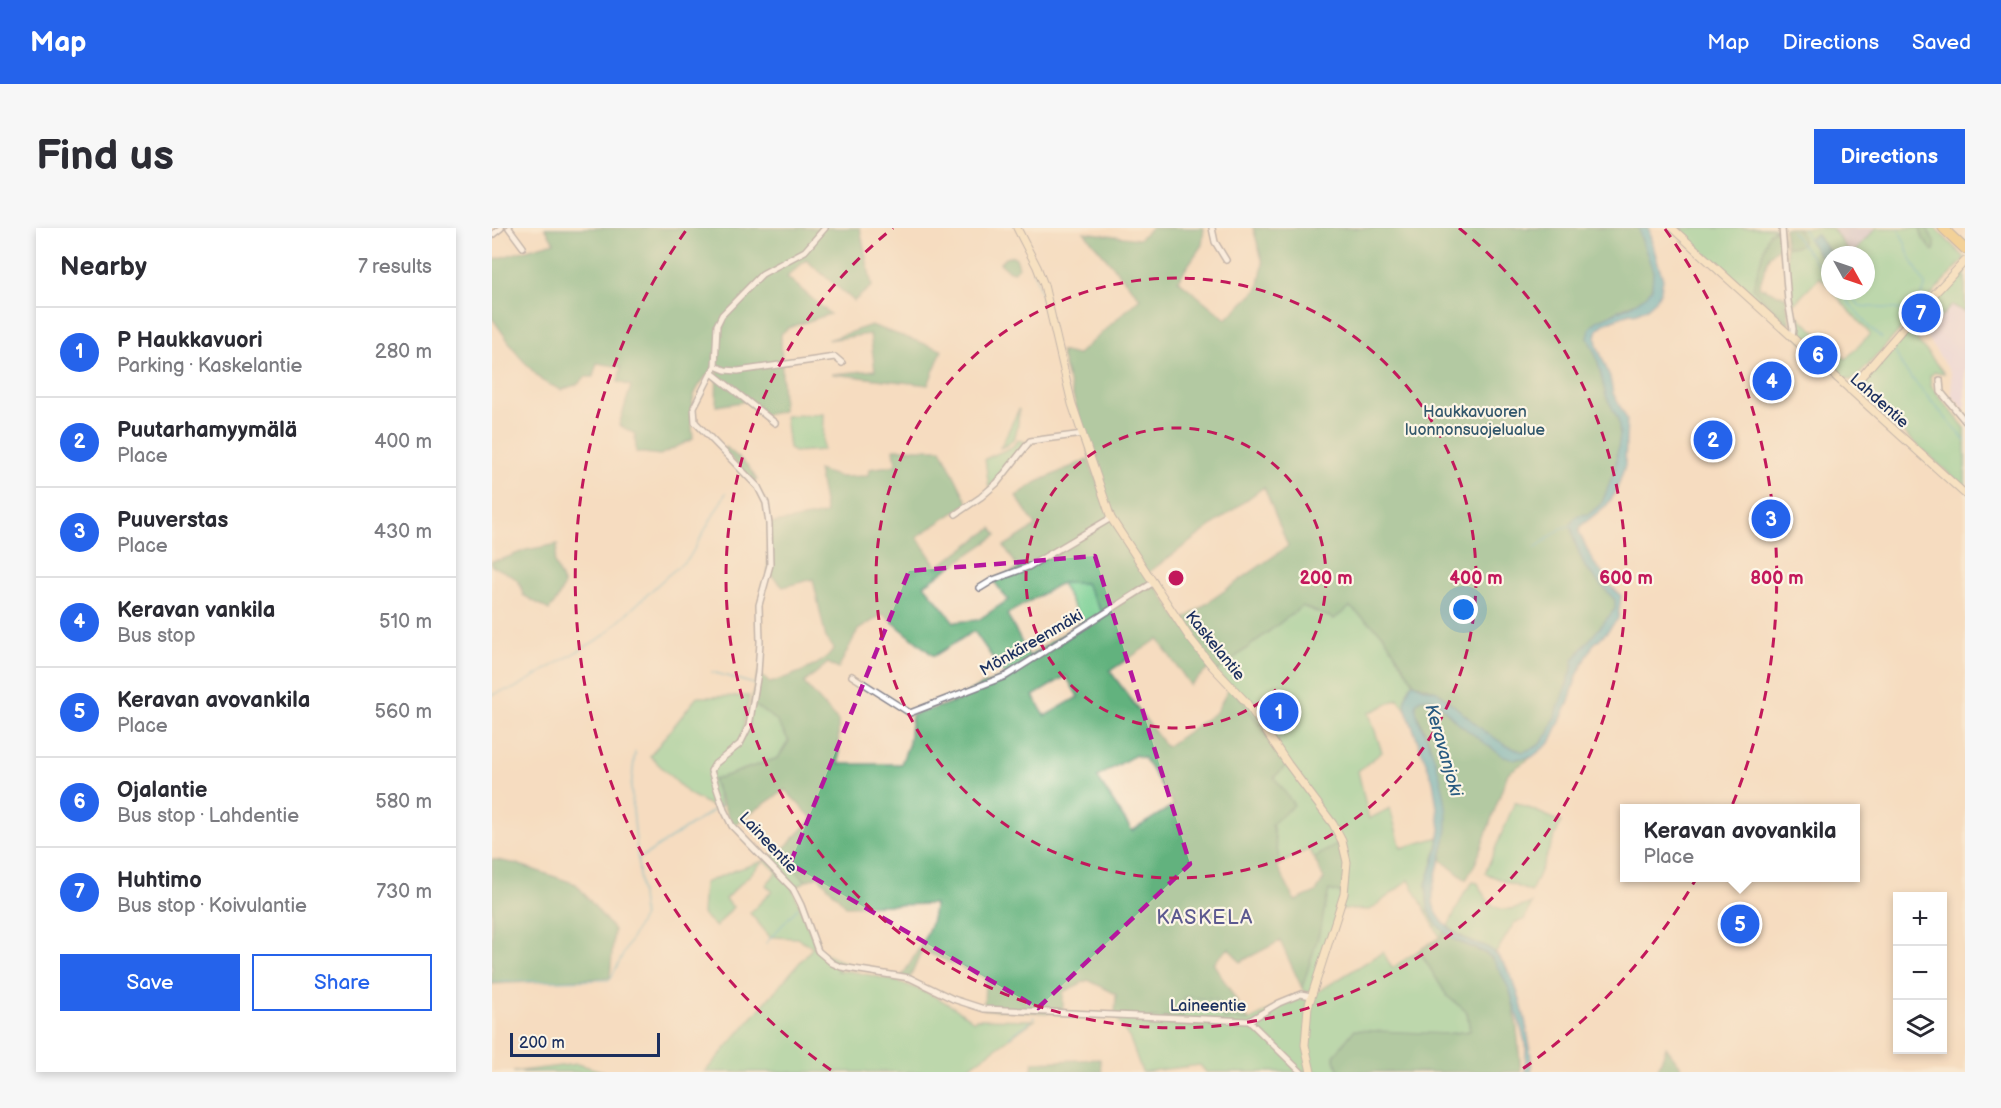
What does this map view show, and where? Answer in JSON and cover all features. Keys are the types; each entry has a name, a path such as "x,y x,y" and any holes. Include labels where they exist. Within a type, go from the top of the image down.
{"highway":[{"path":"1943,228 1963,247"}],"street":[{"path":"492,235 501,228"},
{"path":"509,228 523,247"},
{"name":"Laineentie","path":"825,228 805,251 762,274 722,315 717,325 715,366 694,406 695,422 758,487 767,509 770,565 759,604 758,673 749,726 740,744 715,764 711,771 723,810 732,826 793,889 818,951 832,963 910,978 953,999 984,1009 1250,1022 1279,1003 1301,994 1311,996"},
{"name":"Kaskelantie","path":"1017,228 1044,285 1072,404 1111,519 1189,637 1245,702 1333,824 1342,841 1347,862 1344,894 1308,1007 1305,1045 1309,1072"},
{"path":"1212,228 1215,242 1226,260"},
{"name":"Lahdentie","path":"1671,228 1965,494"},
{"path":"1782,228 1788,302 1793,329 1792,338"},
{"path":"1850,390 1965,261"},
{"path":"715,366 738,371 835,357 842,363"},
{"path":"712,373 775,423"},
{"path":"1940,381 1941,392 1965,421"},
{"path":"956,514 997,483 1030,441 1083,434"},
{"path":"980,588 993,580 1028,567 1111,519"},
{"name":"Mönkäreenmäki","path":"852,676 910,713 1006,676 1154,582"},
{"path":"1250,1022 1301,1072"}],"highlighted area":[{"path":"1095,556 1190,864 1038,1008 790,864 909,571"}],"shaded area":[{"path":"1832,228 1876,228 1860,246 1845,246"},
{"path":"1952,305 1965,312 1965,410 1952,396 1951,373 1925,334"}],"green space":[{"path":"545,228 860,228 872,286 854,301 806,260 787,277 830,314 788,328 781,334 783,411 765,415 746,398 742,402 716,406 717,365 701,383 693,398 693,439 660,455 636,452 635,434 619,425 631,386 618,382 621,367 597,363 593,377 585,377 578,384 561,390 542,381 519,356 492,318 492,260 554,242"},
{"name":"Haukkavuoren luonnonsuojelualue","path":"1151,228 1204,228 1202,245 1178,280 1226,319 1258,289 1263,263 1253,228 1639,228 1653,272 1653,282 1647,295 1611,315 1588,338 1597,358 1606,396 1618,419 1620,435 1615,469 1602,503 1589,514 1582,516 1575,543 1585,567 1615,600 1615,609 1573,660 1572,670 1549,733 1538,746 1523,752 1507,746 1484,732 1437,691 1414,683 1383,634 1350,607 1334,619 1302,606 1217,671 1212,666 1190,685 1158,639 1110,671 1166,747 1216,712 1231,685 1288,764 1274,777 1294,805 1272,824 1280,864 1277,866 1295,901 1316,892 1324,879 1314,858 1342,841 1347,862 1344,894 1329,890 1302,988 1280,941 1240,962 1229,948 1213,963 1249,1021 1224,1020 1217,1000 1184,997 1183,1019 1115,1016 1116,994 1088,980 1063,992 1063,1014 984,1009 985,978 922,950 910,978 902,976 931,923 934,904 846,906 818,876 806,881 779,853 813,819 785,790 732,826 713,780 778,758 789,741 776,720 751,703 758,673 770,683 815,665 830,654 834,648 826,639 813,579 783,587 768,572 769,524 826,514 818,470 840,477 868,476 869,469 896,465 894,449 941,449 968,503 917,537 937,567 992,528 997,535 924,585 954,622 978,620 1008,600 993,580 1019,569 1004,546 1036,526 1016,496 1037,482 1088,459 1111,519 1060,351 1077,355 1140,298 1084,232 1139,239","holes":["1264,487 1288,546 1180,622 1148,573","1061,583 1085,583 1104,615 1031,660 1007,614","883,614 934,656 974,631 1005,676 969,691 960,700 912,715 909,743 901,764 839,764 838,721 804,683 828,663 838,669 858,630","1066,676 1078,697 1045,716 1033,696","1135,755 1144,758 1174,805 1132,831 1097,777"]},
{"path":"1677,228 1779,228 1773,230 1753,288 1790,324 1783,325"},
{"path":"1780,228 1783,244 1769,256 1759,287 1786,297 1790,324 1753,288 1767,238 1770,232"},
{"path":"1784,228 1797,228 1803,238 1802,243 1796,247 1786,246"},
{"path":"1797,228 1832,228 1845,246 1821,246 1821,278 1795,303 1791,302 1786,246 1792,247 1800,232"},
{"path":"1876,228 1920,228 1923,239 1935,243 1927,228 1935,228 1965,258 1860,374 1851,380 1841,377 1821,356 1801,341 1797,335 1795,316 1796,314 1846,359 1870,334 1840,300 1875,300 1875,246 1860,246"},
{"path":"1920,228 1927,228 1935,243 1933,251 1923,239"},
{"path":"1013,256 1019,267 1014,272 1009,271 1000,263 1005,258"},
{"path":"1965,268 1965,312 1952,305 1934,325 1926,318 1919,322 1918,318"},
{"path":"871,325 942,350 928,385 832,374 875,370 870,334 828,340"},
{"path":"1910,325 1918,341 1944,373 1935,372 1930,376 1931,386 1965,428 1965,488 1861,394 1861,386 1866,378"},
{"path":"1019,409 1014,438 1000,448"},
{"path":"824,414 823,450 794,452 789,448 785,416"},
{"path":"1018,440 1026,442 989,488 985,459 1012,447"},
{"path":"726,447 748,466 757,480 754,482 723,450"},
{"path":"558,544 554,562 564,585 549,610 523,595 520,584 512,576 492,566 492,561 526,550"},
{"path":"1061,583 1085,583 1104,615 1031,661 1028,657 1082,622"},
{"path":"1302,606 1334,619 1350,607 1383,634 1414,683 1408,691 1406,710 1398,699 1369,713 1382,752 1358,771 1369,819 1390,808 1401,848 1439,837 1427,887 1427,898 1434,921 1444,932 1440,937 1409,880 1370,910 1339,909 1312,992 1304,992 1302,988 1329,890 1344,894 1342,842 1314,858 1309,849 1280,864 1272,824 1274,777 1288,764 1217,671"},
{"path":"749,696 741,741 749,726 751,703 777,720 789,740 778,758 713,780 721,806 717,809 689,794 650,756 697,697"},
{"path":"1430,698 1459,724 1515,759 1532,757 1508,773 1476,862 1466,880 1441,860 1447,827 1429,741 1416,712 1416,703 1420,699"},
{"path":"1515,802 1561,822 1531,892 1485,873"},
{"path":"779,853 806,881 793,889 818,951 859,969 841,967 837,971 869,975 912,986 949,1004 974,1021 976,1019 1035,1020 962,1072 705,1072 813,947 797,938 770,937 750,913 772,891 766,885 777,872 765,860"},
{"path":"492,859 517,864 576,884 614,930 610,978 492,984"},
{"path":"764,861 725,899 733,907 716,927 702,914 704,883"},
{"path":"1473,882 1478,883 1488,900 1499,908 1513,909 1532,903 1524,920 1514,923 1496,953 1465,938 1448,926 1465,892"},
{"path":"1444,932 1487,955 1499,966 1511,994 1521,1072 1339,1072 1334,1056 1354,1030 1446,1034 1470,1031 1467,1012 1447,996 1419,950"},
{"path":"1419,950 1447,996 1467,1012 1470,1031 1334,1056 1339,1072 1312,1072 1307,1069 1305,1072 1206,1072 1200,1065 1142,1072 1130,1039 1115,1016 1183,1018 1184,997 1218,1000 1249,1021 1301,994 1311,996 1383,952 1392,968"},
{"path":"1666,1047 1685,1072 1657,1072"},
{"path":"1100,1059 1102,1072 1031,1072 1033,1062"},
{"path":"577,1064 606,1072 513,1072"}],"water":[{"path":"1639,228 1649,228 1663,279 1661,290 1656,300 1646,309 1635,314 1630,313 1598,329 1597,345 1610,377 1613,393 1627,419 1625,466 1616,492 1607,505 1581,526 1579,532 1594,563 1606,576 1608,583 1621,596 1618,619 1593,645 1577,676 1569,702 1550,743 1532,757 1515,759 1504,757 1459,724 1437,702 1430,698 1420,699 1416,703 1419,720 1440,775 1447,816 1446,836 1435,881 1433,902 1439,916 1450,929 1465,939 1487,947 1508,970 1521,1004 1529,1040 1532,1072 1525,1072 1526,1046 1510,991 1492,958 1451,938 1437,925 1428,910 1426,884 1437,851 1440,829 1433,781 1406,710 1405,699 1414,683 1437,691 1485,732 1507,746 1523,752 1538,746 1549,733 1572,670 1573,660 1615,609 1615,600 1585,567 1575,543 1571,525 1578,515 1589,514 1602,503 1615,469 1620,435 1618,419 1606,396 1597,358 1588,338 1590,328 1597,321 1632,305 1647,295 1652,288 1653,271"},
{"path":"1816,234 1825,246 1821,246 1821,258 1808,240"}],"waterway":[{"path":"1803,228 1809,240"},
{"path":"1898,228 1925,285 1921,296"},
{"path":"1791,231 1821,269"},
{"path":"1033,269 1046,308 1064,392"},
{"path":"1847,300 1870,328 1882,338"},
{"path":"1854,300 1860,306 1904,310 1916,302"},
{"path":"1895,352 1904,369 1965,441"},
{"path":"492,695 513,689 602,637 689,558 726,493"},
{"path":"1535,548 1562,528 1572,525"},
{"path":"712,672 754,684"},
{"path":"492,982 610,980 643,916 631,788 635,752"},
{"path":"639,859 720,806"},
{"path":"766,943 798,908"},
{"path":"1009,1037 1031,1021"}],"place":[{"name":"Huhtimo","path":"1921,313"},
{"name":"Ojalantie","path":"1818,355"},
{"name":"Keravan vankila","path":"1772,381"},
{"name":"Puutarhamyymälä","path":"1713,440"},
{"name":"Puuverstas","path":"1771,519"},
{"name":"P Haukkavuori","path":"1279,712"},
{"name":"Keravan avovankila","path":"1740,924"}],"district":[{"name":"KASKELA","path":"1205,917"}],"water label":[{"name":"Keravanjoki","path":"1444,750"}]}
